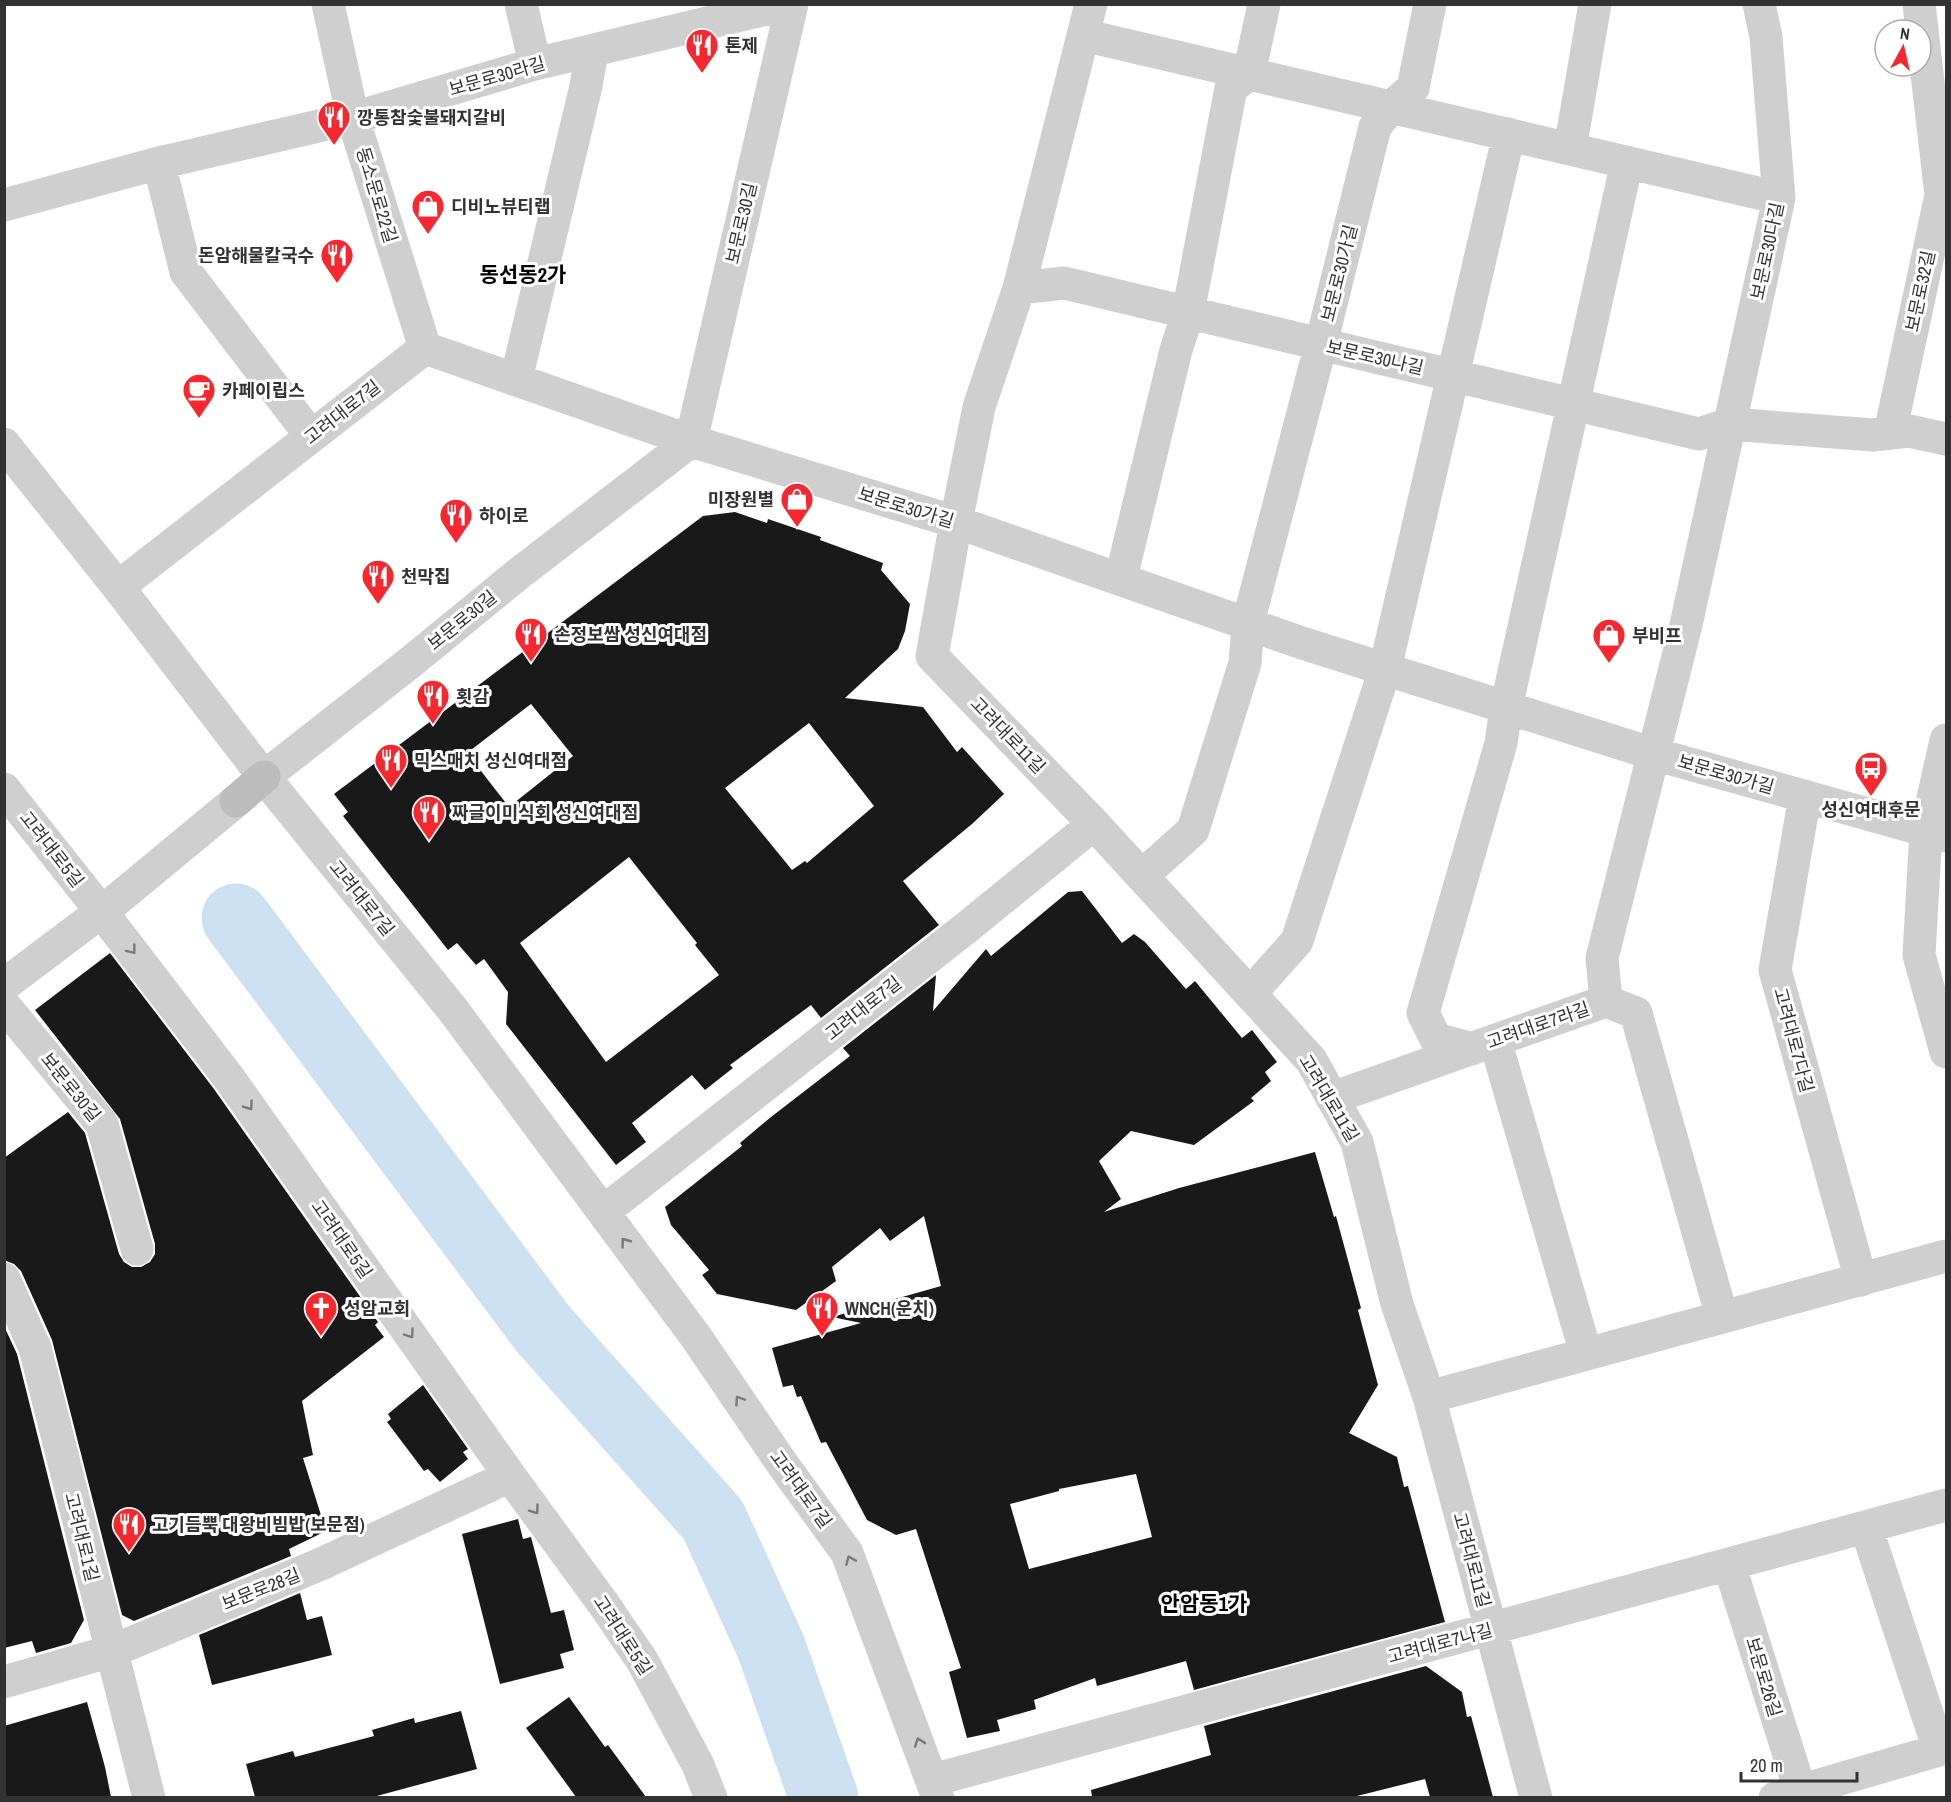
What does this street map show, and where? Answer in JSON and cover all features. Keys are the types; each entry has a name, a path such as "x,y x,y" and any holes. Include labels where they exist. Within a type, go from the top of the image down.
{"street":[{"name":"동소문로22길","path":"328,4 353,118 425,348"},
{"path":"521,4 535,64"},
{"name":"보문로30라길","path":"4,205 159,163 353,118 535,64 592,51 693,15 787,4"},
{"name":"보문로30길","path":"111,903 264,777 517,575 691,441 792,4"},
{"path":"1121,578 1176,350 1188,313 1231,88 1249,74 1264,4"},
{"name":"보문로30가길","path":"1142,876 1193,830 1245,663 1248,623 1375,127 1391,107 1413,88 1430,4"},
{"path":"1570,149 1595,4"},
{"name":"보문로30다길","path":"1654,754 1686,625 1779,198 1766,37 1759,4"},
{"name":"보문로32길","path":"1890,433 1941,195 1919,4"},
{"path":"956,522 980,406 1019,288 1087,20 1249,74 1779,198"},
{"path":"516,380 586,86 592,51"},
{"path":"1250,994 1297,941 1385,669 1455,376 1509,134"},
{"path":"1586,1354 1483,1045 1437,1039 1423,1013 1501,743 1506,708 1627,162"},
{"path":"159,163 186,272 311,436"},
{"name":"보문로30나길","path":"1019,288 1064,283 1699,434 1730,424"},
{"path":"425,348 691,441"},
{"name":"고려대로7길","path":"118,587 425,348"},
{"path":"1730,424 1874,435 1909,431 1947,439"},
{"name":"보문로30가길","path":"691,441 956,522 1302,643 1506,708 1654,754 1936,833"},
{"name":"고려대로7길","path":"4,444 118,587 264,777 453,1010 696,1337 781,1462 847,1553 936,1789"},
{"name":"고려대로11길","path":"956,522 932,656 1094,824 1311,1060 1357,1142 1397,1304 1430,1397 1536,1797"},
{"path":"1947,740 1919,955 1947,1052"},
{"name":"고려대로7라길","path":"1332,1098 1606,1001 1602,958 1654,754"},
{"name":"고려대로5길","path":"4,789 111,903 229,1078 510,1476 605,1606 643,1662 698,1766 711,1797"},
{"name":"고려대로7다길","path":"1805,796 1775,970 1861,1280"},
{"name":"고려대로7길","path":"603,1212 956,936 1094,824"},
{"path":"4,985 111,903"},
{"path":"1606,1001 1636,1013 1722,1317"},
{"name":"보문로30길","path":"4,1005 102,1124 137,1248"},
{"path":"1430,1397 1947,1256"},
{"name":"고려대로1길","path":"4,1279 35,1348 149,1797"},
{"name":"보문로28길","path":"4,1682 112,1651 321,1564 510,1476"},
{"name":"고려대로7나길","path":"936,1789 1490,1629 1947,1505"},
{"name":"보문로26길","path":"1729,1564 1788,1794 1943,1749 1866,1527"}],"building":[{"path":"735,512 767,523 768,519 821,537 820,540 883,563 881,570 910,604 905,631 898,649 845,698 923,707 957,752 962,747 1004,794 972,824 903,881 939,925 821,1018 811,1005 730,1065 733,1068 705,1090 692,1075 632,1123 646,1142 616,1165 506,1024 508,992 484,959 476,965 457,943 448,950 343,816 348,812 334,794 703,516","holes":["531,704 573,756 509,807 467,753","809,723 874,806 807,863 805,861 792,870 725,788","629,857 697,943 695,945 719,975 606,1062 520,943"]},
{"path":"1082,891 1122,943 1134,934 1145,942 1186,989 1195,981 1242,1038 1252,1030 1277,1062 1265,1072 1271,1081 1251,1098 1254,1101 1194,1145 1131,1131 1099,1161 1121,1199 1104,1212 1179,1188 1315,1152 1334,1217 1336,1216 1361,1308 1358,1310 1378,1385 1349,1433 1397,1457 1404,1487 1408,1486 1445,1622 1194,1690 1186,1661 1097,1686 1095,1678 1034,1700 1036,1709 997,1720 1000,1731 967,1738 949,1672 961,1668 916,1529 896,1535 867,1520 826,1442 821,1443 801,1396 797,1397 793,1385 783,1387 772,1348 861,1323 832,1317 941,1286 924,1216 890,1241 880,1228 832,1267 836,1281 796,1310 717,1294 702,1275 709,1270 671,1225 665,1207 742,1146 740,1143 771,1117 850,1056 843,1048 936,975 933,1011 986,949 991,956 1068,892","holes":["1136,1474 1152,1537 1029,1569 1010,1504 1059,1491 1059,1489"]},
{"path":"110,953 214,1089 378,1322 375,1325 384,1337 302,1401 313,1455 303,1458 326,1531 289,1549 291,1556 134,1621 122,1615 52,1340 21,1271 14,1264 4,1260 4,1158 68,1112 85,1133 119,1254 124,1262 132,1267 141,1267 150,1262 155,1254 155,1244 120,1119 35,1010"},
{"path":"4,1326 17,1354 84,1620 71,1643 36,1653 32,1641 4,1648"},
{"path":"423,1385 468,1449 463,1452 468,1459 440,1482 428,1469 424,1471 387,1422 391,1419 388,1414"},
{"path":"518,1519 523,1539 531,1537 551,1613 564,1610 574,1650 560,1654 564,1668 500,1684 462,1534"},
{"path":"300,1593 307,1620 322,1616 332,1655 212,1685 199,1635"},
{"path":"1426,1666 1462,1692 1467,1717 1471,1716 1493,1797 1430,1797 1425,1779 1353,1797 1092,1797 1091,1790 1211,1755 1204,1726"},
{"path":"569,1697 605,1747 608,1745 646,1797 576,1797 526,1728"},
{"path":"87,1702 111,1797 4,1797 4,1726"},
{"path":"461,1711 477,1769 373,1797 255,1797 246,1764 293,1751 295,1757 374,1736 372,1730 414,1718 415,1723"}],"waterway":[{"path":"236,918 543,1329 713,1520 771,1647 824,1798"}],"place":[{"name":"톤제","path":"702,74"},
{"name":"깡통참숯불돼지갈비","path":"334,146"},
{"name":"디비노뷰티랩","path":"428,235"},
{"name":"돈암해물칼국수","path":"337,284"},
{"name":"카페이립스","path":"199,419"},
{"name":"미장원별","path":"797,528"},
{"name":"하이로","path":"456,544"},
{"name":"천막집","path":"378,605"},
{"name":"손정보쌈 성신여대점","path":"531,663"},
{"name":"부비프","path":"1609,664"},
{"name":"횟감","path":"433,725"},
{"name":"믹스매치 성신여대점","path":"391,789"},
{"name":"성신여대후문","path":"1871,797"},
{"name":"짜글이미식회 성신여대점","path":"429,841"},
{"name":"성암교회","path":"321,1337"},
{"name":"WNCH(운치)","path":"822,1337"},
{"name":"고기듬뿍 대왕비빔밥(보문점)","path":"129,1553"}],"district":[{"name":"동선동2가","path":"523,274"},
{"name":"안암동1가","path":"1204,1603"}]}
